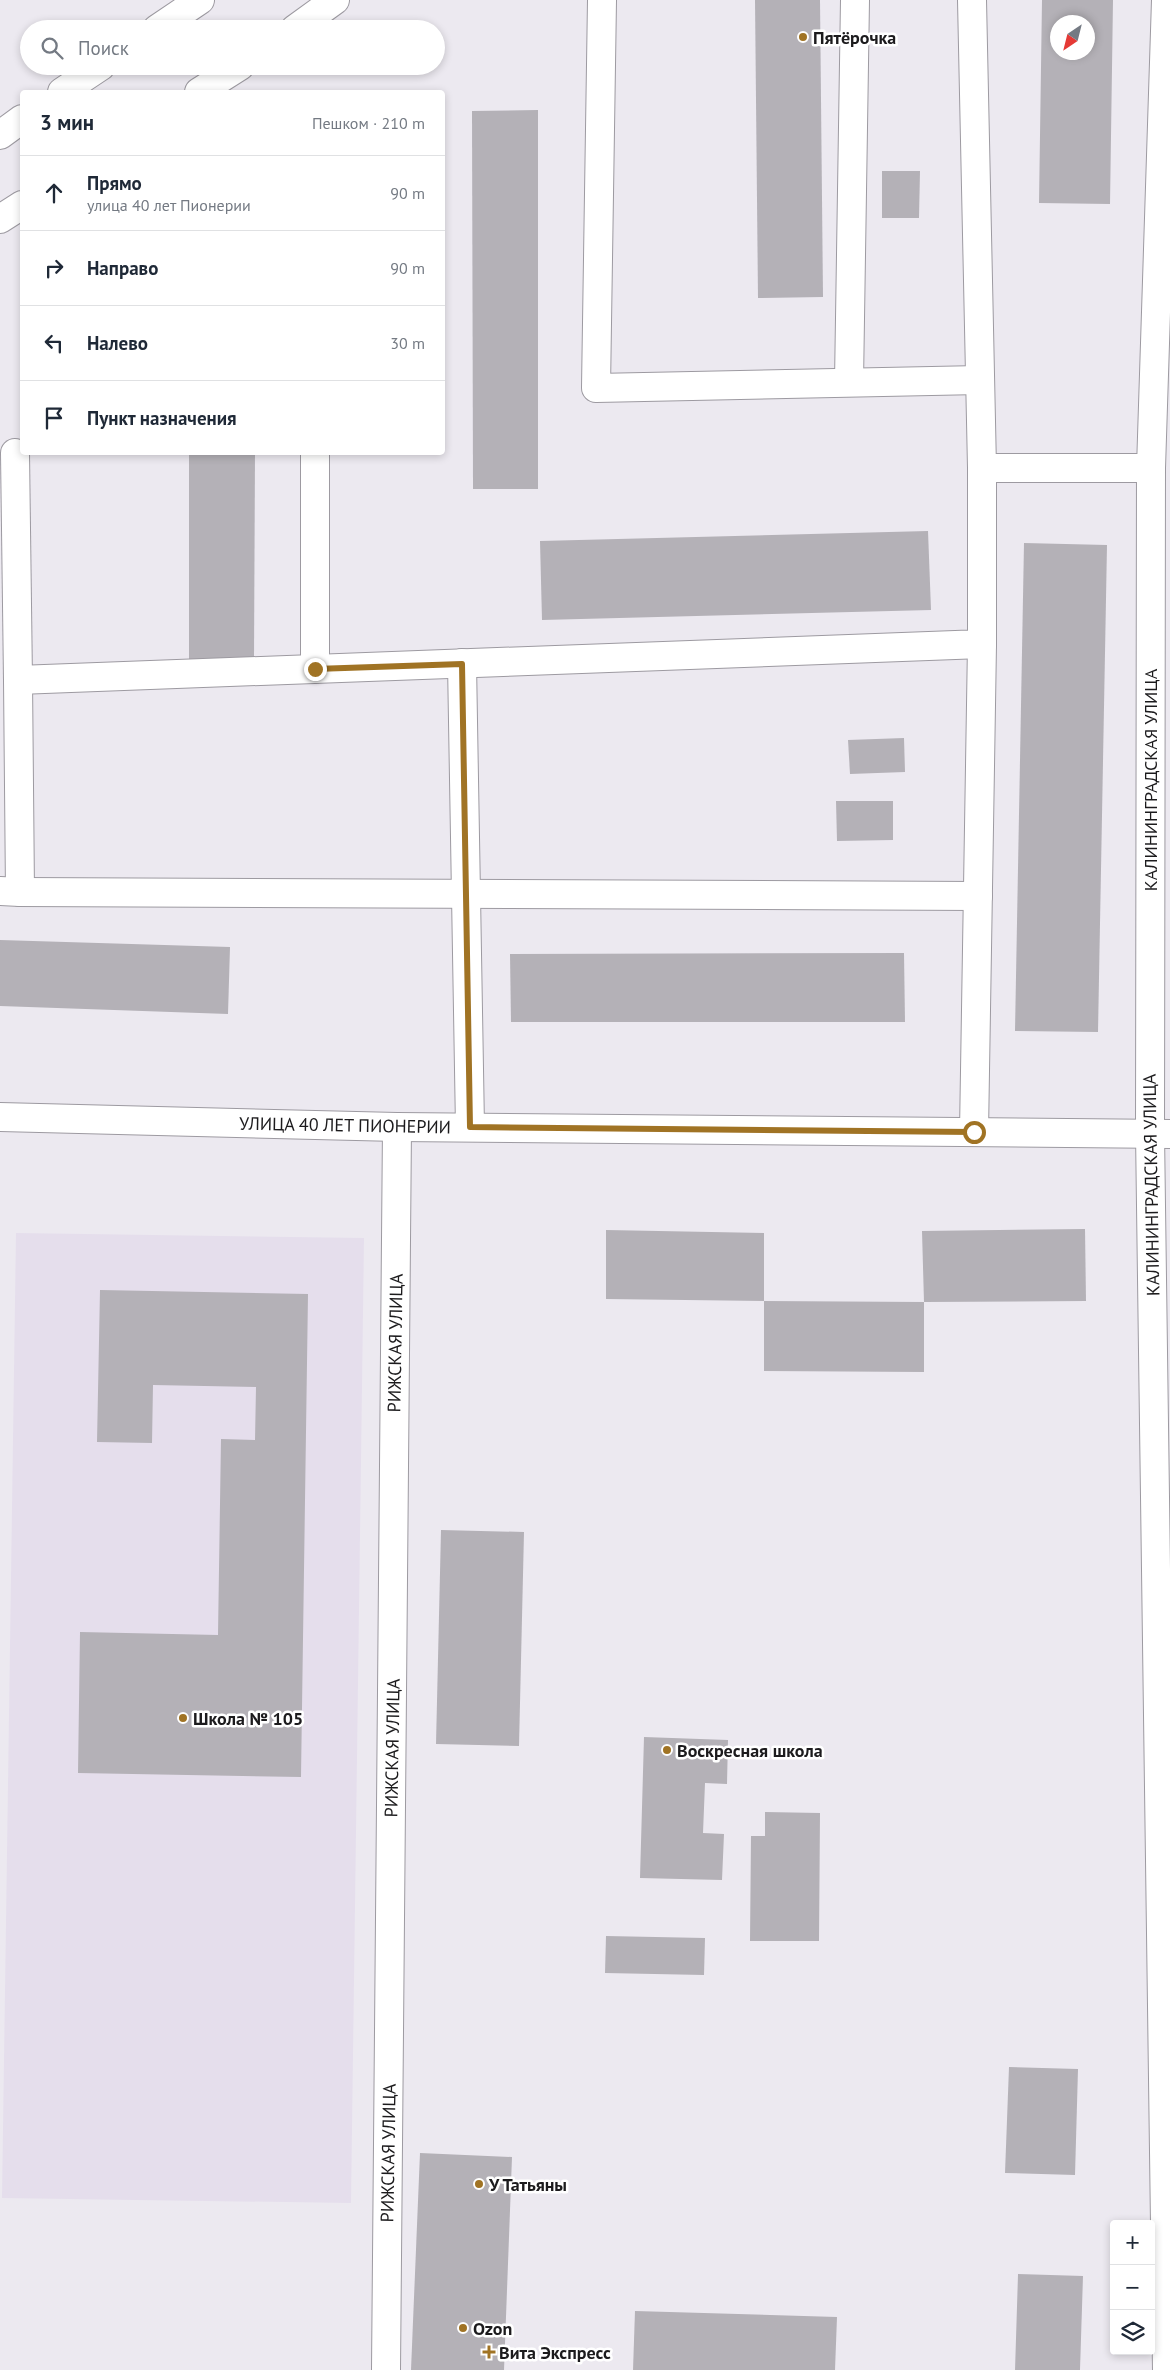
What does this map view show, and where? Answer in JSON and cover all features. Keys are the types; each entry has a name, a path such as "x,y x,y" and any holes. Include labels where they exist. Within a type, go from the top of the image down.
{"street":[{"path":"170,20 200,0"},
{"path":"307,20 335,0"},
{"path":"602,0 596,388 980,380"},
{"path":"849,382 855,0"},
{"path":"972,0 982,468 982,644 974,1132"},
{"name":"КАЛИНИНГРАДСКАЯ УЛИЦА","path":"1166,0 1151,468 1160,1134 1167,2370"},
{"path":"65,90 88,75"},
{"path":"201,90 225,75"},
{"path":"0,135 20,120"},
{"path":"0,219 20,206"},
{"path":"15,453 18,680 10,892 466,892 978,896"},
{"path":"315,455 315,669"},
{"path":"982,468 1151,468"},
{"path":"18,680 982,644"},
{"path":"462,664 470,1127"},
{"name":"УЛИЦА 40 ЛЕТ ПИОНЕРИИ","path":"0,1116 397,1126 1160,1134"},
{"name":"РИЖСКАЯ УЛИЦА","path":"386,2370 397,1126"}],"shaded area":[{"name":"Школа № 105","path":"16,1233 364,1238 351,2203 2,2198"}],"building":[{"path":"755,0 820,0 823,297 758,298"},
{"path":"1042,0 1113,0 1110,204 1039,203"},
{"path":"538,110 538,489 473,489 472,111"},
{"path":"882,171 920,171 919,218 882,218"},
{"path":"189,455 255,455 254,659 189,659"},
{"path":"928,531 931,610 542,620 540,541"},
{"path":"1024,543 1107,545 1098,1032 1015,1031"},
{"path":"904,738 905,772 850,774 848,740"},
{"path":"836,801 893,801 893,840 837,841"},
{"path":"0,940 230,947 228,1014 0,1006"},
{"path":"904,953 905,1022 511,1022 510,954"},
{"path":"1085,1229 1086,1301 924,1302 922,1231"},
{"path":"606,1230 764,1233 764,1301 606,1299"},
{"path":"100,1290 308,1294 301,1777 78,1773 80,1632 218,1635 221,1439 255,1440 256,1387 153,1385 152,1443 97,1442"},
{"path":"764,1301 924,1302 924,1372 764,1371"},
{"path":"441,1530 524,1532 519,1746 436,1744"},
{"path":"644,1737 728,1740 727,1784 705,1783 703,1833 724,1834 722,1880 640,1878"},
{"path":"765,1812 820,1813 819,1941 750,1941 751,1836 765,1836"},
{"path":"606,1936 705,1938 704,1975 605,1973"},
{"path":"1009,2067 1078,2069 1075,2175 1005,2173"},
{"path":"420,2153 512,2157 504,2370 411,2370"},
{"path":"1018,2274 1083,2276 1080,2370 1015,2370"},
{"path":"635,2311 837,2317 835,2370 633,2370"}],"place":[{"name":"Пятёрочка","path":"803,37"},
{"name":"Школа № 105","path":"183,1718"},
{"name":"Воскресная школа","path":"667,1750"},
{"name":"У Татьяны","path":"479,2184"},
{"name":"Ozon","path":"463,2328"},
{"name":"Вита Экспресс","path":"489,2352"}],"route":[{"path":"315,669 462,664 470,1127 974,1132"}]}
